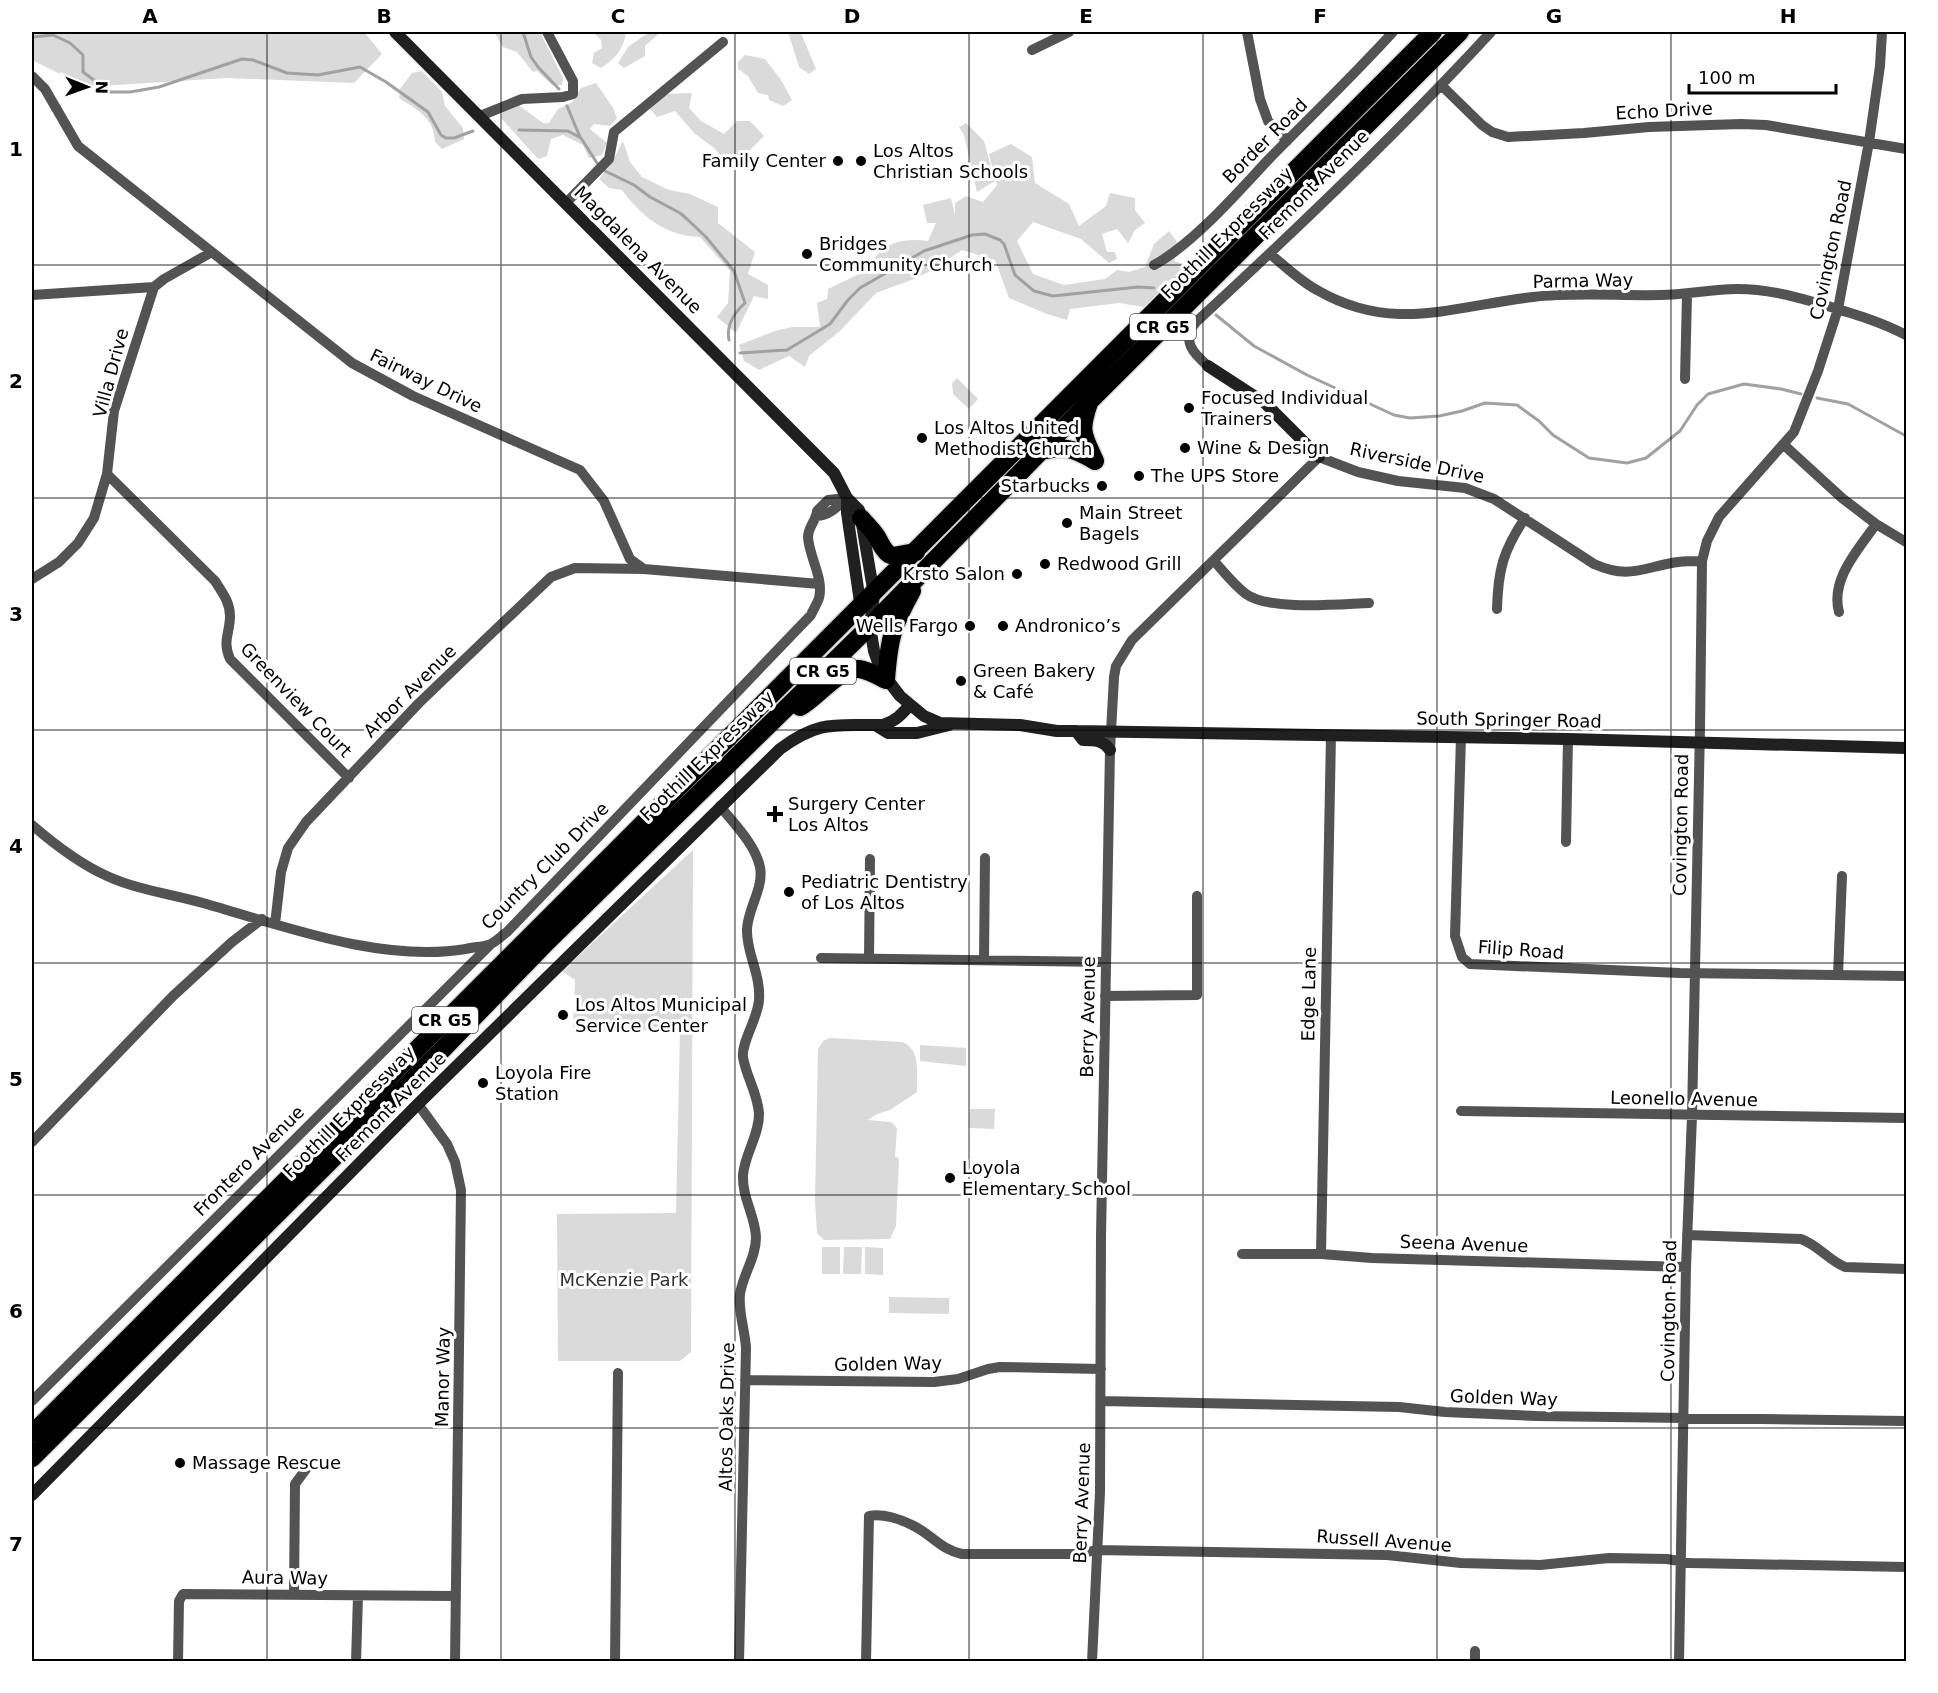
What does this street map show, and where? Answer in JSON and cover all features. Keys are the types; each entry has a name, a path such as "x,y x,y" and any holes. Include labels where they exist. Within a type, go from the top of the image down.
{"highway":[{"name":"Foothill Expressway","path":"32,1434 653,812 874,595 1433,32"},
{"name":"Foothill Expressway","path":"32,1458 548,942 870,626 1089,402 1460,32"},
{"path":"1041,451 1061,447 1070,448 1095,461 1083,432 1082,423 1089,402"},
{"path":"861,518 887,554 916,552"},
{"path":"776,718 806,704 841,675 852,669 863,669 886,680 889,643 895,623 920,575"}],"street":[{"name":"Magdalena Avenue","path":"395,32 827,465 839,480 847,498 859,510 861,518 874,595 870,626"},
{"path":"480,116 522,99 563,98 573,94 573,81 547,32"},
{"path":"1032,50 1069,32"},
{"path":"1246,32 1260,99 1269,121 1287,141"},
{"name":"Border Road","path":"1154,265 1170,256 1221,209 1393,32"},
{"name":"Fremont Avenue","path":"1208,366 1190,346 1188,337 1190,329 1442,85 1491,32"},
{"name":"Covington Road","path":"1678,1662 1686,1267 1692,1116 1702,561 1707,541 1719,517 1794,432 1838,309 1869,142 1880,66 1882,32"},
{"path":"566,203 609,159 614,132 723,42"},
{"name":"Fairway Drive","path":"32,76 45,89 78,146 352,363 413,396 580,470 604,501 630,559 644,569"},
{"name":"Echo Drive","path":"1442,85 1482,125 1492,132 1508,137 1649,127 1741,124 1766,125 1906,149"},
{"path":"32,295 154,286 212,252"},
{"name":"Parma Way","path":"1270,254 1314,289 1346,304 1361,310 1405,316 1551,296 1687,295 1714,290 1772,290 1887,325 1906,335"},
{"name":"Villa Drive","path":"32,579 59,562 78,543 94,518 107,474 114,411 154,286"},
{"path":"1685,379 1687,295"},
{"name":"Riverside Drive","path":"1208,366 1264,403 1319,457 1378,477 1465,488 1494,499 1594,564 1610,571 1636,572 1678,562 1702,561"},
{"path":"1784,445 1842,498 1876,524 1906,542"},
{"name":"Berry Avenue","path":"1092,1662 1100,1492 1101,1236 1110,750 1116,666 1132,640 1319,457"},
{"name":"Greenview Court","path":"107,474 215,581 228,602 230,617 225,649 230,659 349,778"},
{"name":"Magdalena Avenue","path":"847,498 847,513 861,608 870,626"},
{"name":"Country Club Drive","path":"32,826 108,877 275,924 384,949 414,952 444,952 490,945 507,932 811,615 819,599 819,584 808,538 811,524 817,516 832,511 847,498"},
{"path":"1497,609 1497,588 1503,558 1511,538 1525,518"},
{"path":"1839,612 1836,600 1841,575 1876,524"},
{"path":"1214,561 1247,594 1261,601 1281,604 1369,603"},
{"name":"Arbor Avenue","path":"275,924 281,872 288,848 306,822 419,703 551,577 575,568 644,569"},
{"path":"644,569 819,584"},
{"name":"South Springer Road","path":"870,626 876,660 886,680 910,705 932,720 952,724 1020,725 1057,731 1568,739 1906,748"},
{"name":"Fremont Avenue","path":"32,1495 418,1104 780,749 808,731 833,725 891,723 899,718 910,705"},
{"path":"875,725 888,732 917,733 952,724"},
{"path":"1077,731 1083,740 1098,740 1106,744 1110,750"},
{"name":"Edge Lane","path":"1321,1254 1331,735"},
{"name":"Filip Road","path":"1461,737 1455,936 1462,957 1470,964 1694,974 1906,975"},
{"path":"1566,842 1568,739"},
{"name":"Altos Oaks Drive","path":"720,806 741,832 760,867 760,880 747,927 747,939 758,975 760,998 758,1012 743,1050 759,1112 757,1134 746,1159 743,1177 745,1200 753,1217 756,1237 755,1249 739,1304 745,1333 739,1662"},
{"path":"984,960 985,858"},
{"path":"869,959 870,859"},
{"path":"1838,975 1842,876"},
{"path":"1106,996 1197,995 1197,896"},
{"path":"32,1142 173,996 231,942 262,919"},
{"name":"Frontero Avenue","path":"32,1401 490,945"},
{"path":"821,958 1106,962"},
{"name":"Manor Way","path":"418,1104 447,1144 455,1162 461,1190 455,1662"},
{"name":"Leonello Avenue","path":"1461,1111 1906,1118"},
{"path":"1687,1235 1801,1239 1845,1267 1906,1269"},
{"name":"Seena Avenue","path":"1242,1254 1321,1254 1372,1258 1686,1267"},
{"name":"Golden Way","path":"745,1380 934,1382 958,1379 1000,1367 1101,1369"},
{"path":"615,1662 618,1373"},
{"name":"Golden Way","path":"1101,1401 1399,1407 1445,1413 1537,1416 1906,1421"},
{"path":"294,1594 295,1484 306,1469"},
{"name":"Russell Avenue","path":"866,1662 869,1516 883,1515 914,1526 949,1551 962,1554 1079,1554 1096,1550 1387,1555 1435,1562 1529,1565 1609,1558 1906,1567"},
{"name":"Aura Way","path":"178,1662 179,1601 183,1594 456,1596"},
{"path":"356,1662 358,1596"}],"green space":[{"path":"32,32 364,32 382,54 354,83 226,78 86,87 32,60"},
{"path":"494,32 540,32 563,78 562,85 552,85 537,71 533,72 517,52 503,47"},
{"path":"593,32 626,32 618,53 601,68 592,63 594,53 602,48 601,40"},
{"path":"649,32 661,32 645,46 645,56 624,68 618,63 628,47"},
{"path":"788,32 804,32 801,33 816,69 809,74 799,67"},
{"path":"745,55 765,59 781,80 792,100 783,106 769,100 768,95 758,93 748,76 738,69 738,62"},
{"path":"422,71 442,92 445,106 463,128 464,139 442,149 435,142 428,120 399,98 400,89 412,73"},
{"path":"596,83 617,118 610,126 594,124 590,129 607,143 602,155 589,158 583,145 563,135 551,139 547,156 538,159 501,118 504,108 517,104 543,123 549,123 558,109 572,102 581,88"},
{"path":"692,93 689,108 701,121 724,134 737,121 750,121 764,136 744,156 743,169 735,170 728,165 714,148 694,133 675,111 657,117 650,109 662,94"},
{"path":"966,123 984,141 995,181 977,192 964,135 959,127"},
{"path":"623,141 630,162 642,177 669,190 690,194 718,207 718,223 755,252 748,274 768,285 768,299 754,296 736,333 717,317 728,303 730,271 700,237 666,229 638,209 622,190 609,188 599,179 612,162"},
{"path":"1011,144 1032,157 1035,183 1069,204 1079,226 1106,206 1110,193 1135,198 1135,210 1145,223 1135,230 1128,243 1117,229 1102,234 1107,252 1115,252 1117,259 1109,263 1081,239 1033,222 1017,241 1033,274 1064,285 1105,279 1117,270 1129,272 1145,267 1154,244 1169,231 1180,246 1174,261 1187,265 1144,307 1119,303 1070,309 1067,320 1009,298 995,260 962,250 914,279 876,293 840,331 809,356 805,367 789,356 759,370 744,361 739,345 792,327 820,327 817,303 827,299 828,289 866,272 871,262 884,249 908,240 928,241 936,223 927,223 923,205 951,198 955,215 955,203 966,196 983,202 997,185 989,154"},
{"path":"957,378 978,399 969,409 953,394 952,383"},
{"name":"McKenzie Park","path":"693,850 691,1352 680,1361 558,1361 557,1214 676,1213 680,1030 573,1030 575,980 562,971"},
{"path":"830,1038 902,1042 913,1051 915,1056 917,1092 890,1110 868,1120 891,1122 897,1128 895,1157 899,1159 896,1226 890,1239 824,1240 817,1233 815,1201 818,1049 823,1041"},
{"path":"920,1045 966,1048 966,1066 920,1061"},
{"path":"970,1109 995,1109 994,1129 969,1128"},
{"path":"822,1247 840,1247 840,1274 822,1274"},
{"path":"844,1247 862,1247 861,1274 843,1274"},
{"path":"865,1247 883,1248 883,1275 865,1274"},
{"path":"889,1297 949,1298 949,1314 889,1313"}],"waterway":[{"path":"523,32 531,57 559,89"},
{"path":"32,37 53,35 70,43 83,55 83,72 110,92 130,92 159,87 242,59 253,60 287,73 318,75 360,67 386,82 428,112 441,135 446,138 454,138 473,131"},
{"path":"567,106 580,137"},
{"path":"519,130 568,131 581,138 597,163"},
{"path":"605,171 634,185 650,197 680,213 706,237 734,271 745,303 732,320 729,340"},
{"path":"740,353 787,350 830,324 860,288 924,251 972,235 985,234 1000,240 1004,244 1015,275 1034,291 1053,296 1138,287 1154,288"},
{"path":"1216,315 1254,346 1307,375 1394,415 1410,418 1439,416 1485,403 1517,405 1553,435 1589,458 1627,463 1646,458 1680,431 1697,405 1708,394 1744,384 1801,394"},
{"path":"1817,398 1848,404 1906,436"}],"place":[{"name":"Family Center","path":"838,161"},
{"name":"Los Altos Christian Schools","path":"861,161"},
{"name":"Bridges Community Church","path":"807,254"},
{"name":"Focused Individual Trainers","path":"1189,408"},
{"name":"Los Altos United Methodist Church","path":"922,438"},
{"name":"Wine & Design","path":"1185,448"},
{"name":"The UPS Store","path":"1139,476"},
{"name":"Starbucks","path":"1102,486"},
{"name":"Main Street Bagels","path":"1067,523"},
{"name":"Redwood Grill","path":"1045,564"},
{"name":"Krsto Salon","path":"1017,574"},
{"name":"Wells Fargo","path":"970,626"},
{"name":"Andronico’s","path":"1003,626"},
{"name":"Green Bakery & Café","path":"961,681"},
{"name":"Surgery Center Los Altos","path":"775,814"},
{"name":"Pediatric Dentistry of Los Altos","path":"789,892"},
{"name":"Los Altos Municipal Service Center","path":"563,1015"},
{"name":"Loyola Fire Station","path":"483,1083"},
{"name":"Loyola Elementary School","path":"950,1178"},
{"name":"Massage Rescue","path":"180,1463"}]}
